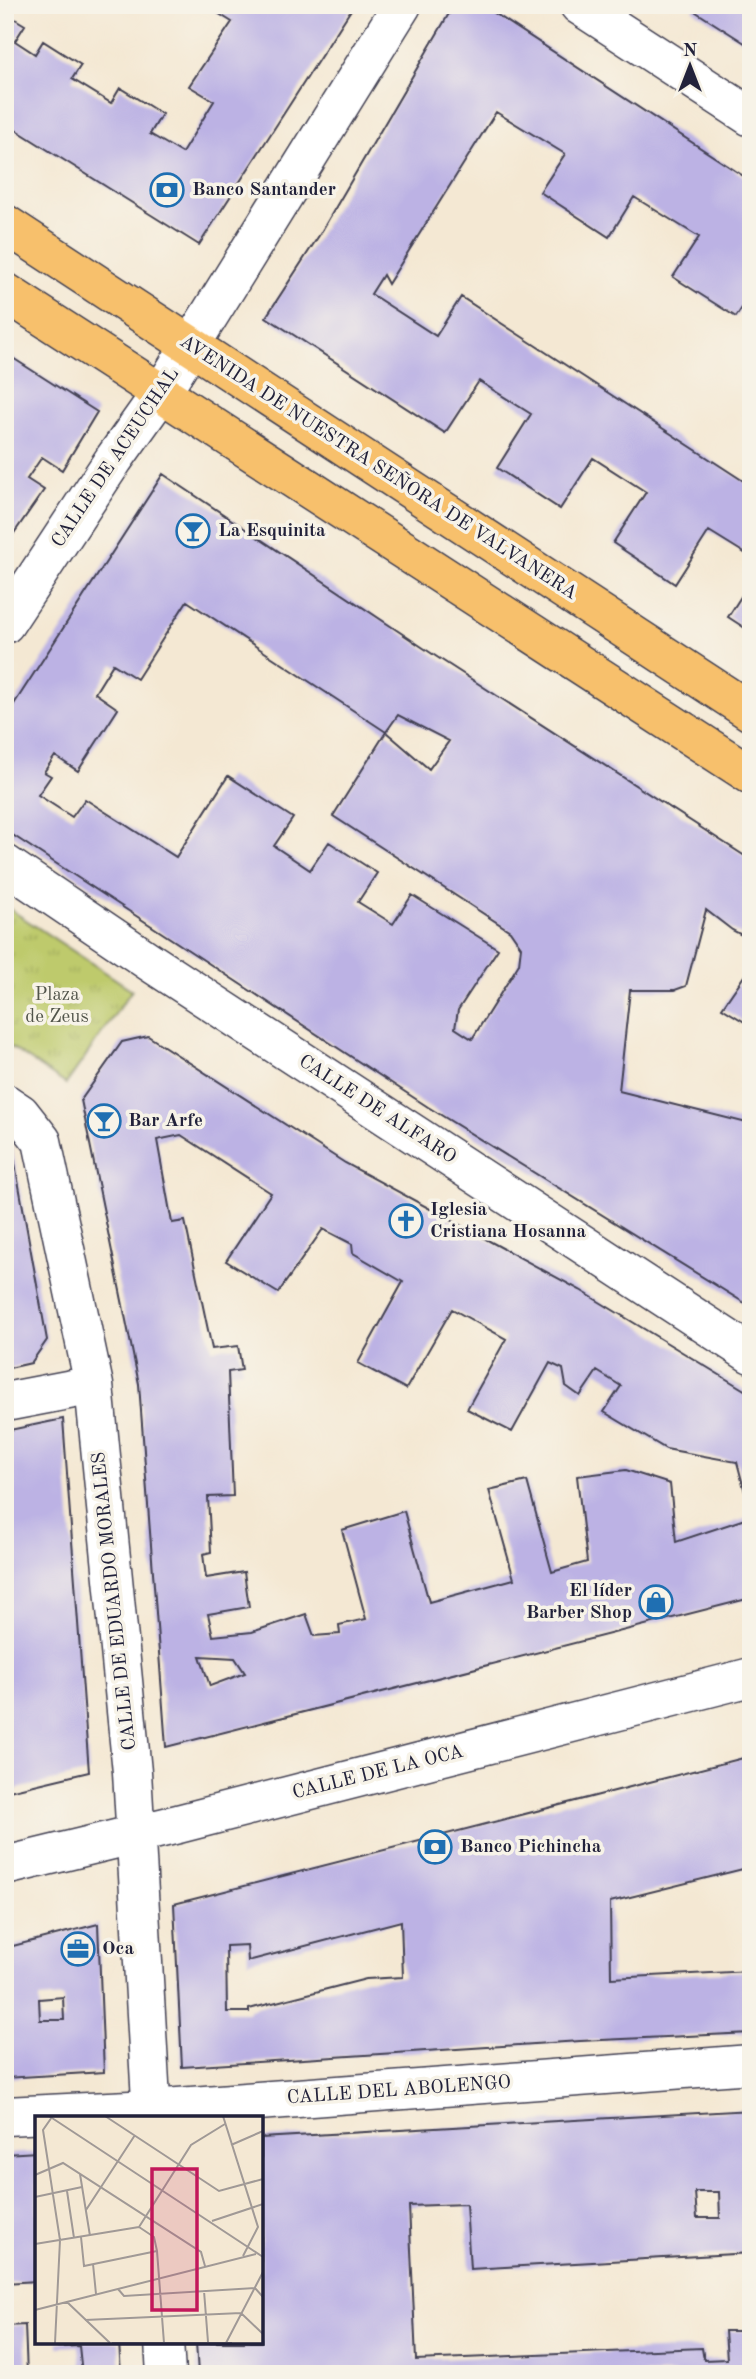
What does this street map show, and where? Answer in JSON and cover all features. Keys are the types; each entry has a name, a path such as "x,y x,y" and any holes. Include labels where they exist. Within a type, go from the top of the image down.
{"main road":[{"name":"AVENIDA DE NUESTRA SEÑORA DE VALVANERA","path":"5,224 751,712"},
{"path":"5,292 751,775"}],"street":[{"name":"CALLE DE ACEUCHAL","path":"5,624 192,345 402,5"},
{"path":"579,5 751,117"},
{"name":"CALLE DE ALFARO","path":"5,864 150,962 751,1353"},
{"name":"CALLE DE EDUARDO MORALES","path":"5,1103 20,1113 42,1142 94,1385 136,1834 151,2114"},
{"path":"5,1402 94,1385"},
{"name":"CALLE DE LA OCA","path":"5,1866 751,1677"},
{"name":"CALLE DEL ABOLENGO","path":"5,2116 151,2114 751,2064"},
{"path":"164,2344 166,2374"}],"green space":[{"name":"Plaza de Zeus","path":"5,906 132,990 66,1084 5,1043"}],"building":[{"path":"205,5 354,5 199,245 5,123 5,13 25,25 15,41 35,54 43,41 81,65 72,79 111,103 120,88 162,114 150,134 182,153 214,101 189,86 232,22"},
{"path":"454,5 482,5 751,181 751,294 736,317 673,277 699,237 634,197 609,237 540,192 565,154 496,112 388,284 383,275 371,294 436,336 461,297 751,486 751,557 709,531 675,584 613,543 646,492 593,458 560,509 497,468 531,414 479,381 445,433 266,317 320,234"},
{"path":"696,5 751,5 751,47 693,10"},
{"path":"5,353 97,412 62,470 42,457 27,479 44,490 5,546"},
{"path":"163,474 437,657 751,860 751,940 732,930 706,910 686,986 675,990 630,990 619,1091 751,1124 751,1307 428,1107 5,830 5,718","holes":["187,601 386,732 333,816 510,931 521,947 519,964 472,1039 455,1028 458,1010 498,949 412,895 393,924 358,902 377,873 329,842 310,870 274,846 293,818 228,776 176,857 85,799 72,817 38,795 51,776 44,772 55,756 78,771 118,709 95,693 113,664 137,679","398,715 449,741 429,769 386,732"]},
{"path":"751,581 751,632 728,617"},
{"path":"751,966 751,1026 722,1008"},
{"path":"148,1036 345,1163 580,1290 751,1394 750,1511 737,1462 666,1449 604,1412 621,1386 597,1371 580,1396 566,1386 563,1369 550,1363 512,1432 467,1409 506,1339 452,1309 406,1389 358,1363 403,1282 353,1253 352,1244 323,1229 278,1293 226,1261 271,1193 181,1135 157,1140 172,1223 185,1221 212,1349 238,1346 242,1370 228,1372 233,1496 208,1497 211,1552 203,1554 206,1578 244,1572 249,1607 208,1614 213,1636 252,1632 306,1614 314,1636 340,1634 339,1625 366,1619 342,1530 404,1511 429,1602 514,1579 489,1490 527,1481 552,1572 587,1562 577,1476 626,1470 670,1484 676,1542 751,1517 751,1598 166,1747 139,1384 81,1100 122,1042","holes":["200,1656 235,1658 245,1673 210,1686"]},
{"path":"5,1143 12,1147 47,1340 31,1363 5,1369"},
{"path":"63,1419 89,1772 5,1792 5,1431"},
{"path":"751,1756 751,1867 610,1902 611,1978 751,1971 751,2033 580,2041 182,2067 174,1904","holes":["401,1921 403,1977 366,1979 249,2009 249,2012 227,2012 226,1946 247,1945 248,1961"]},
{"path":"98,1924 104,2072 5,2078 5,1948","holes":["63,1997 64,2020 40,2020 39,1999"]},
{"path":"751,2110 751,2253 470,2269 466,2204 409,2206 416,2360 702,2348 704,2360 727,2359 725,2331 751,2331 751,2374 198,2374 196,2344 262,2344 262,2138","holes":["695,2192 719,2192 720,2218 697,2218"]},
{"path":"35,2152 35,2281 5,2283 5,2154"},
{"path":"25,2325 27,2374 5,2374 5,2326"},
{"path":"58,2344 119,2344 121,2374 82,2374 79,2346 58,2347"}],"place":[{"name":"Banco Santander","path":"167,190"},
{"name":"La Esquinita","path":"193,531"},
{"name":"Bar Arfe","path":"104,1121"},
{"name":"Iglesia Cristiana Hosanna","path":"406,1221"},
{"name":"El líder Barber Shop","path":"656,1602"},
{"name":"Banco Pichincha","path":"435,1847"},
{"name":"Oca","path":"78,1949"}]}
